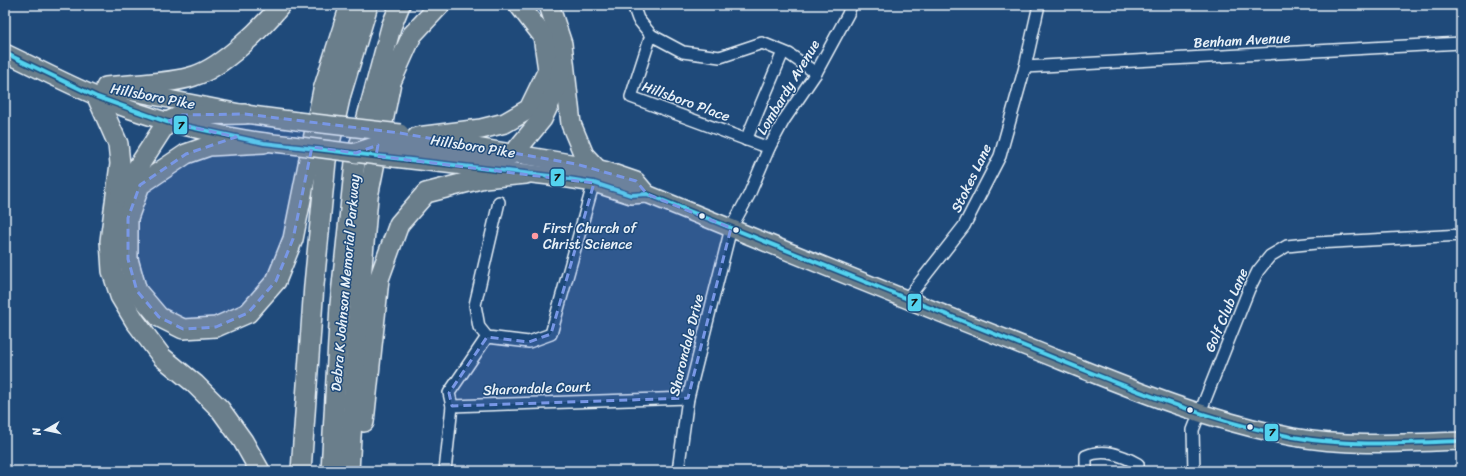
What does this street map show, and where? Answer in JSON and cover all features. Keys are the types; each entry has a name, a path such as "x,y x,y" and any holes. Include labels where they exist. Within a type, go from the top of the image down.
{"highway":[{"path":"260,471 243,441 220,409 195,384 162,357 135,321 120,296 112,271 110,241 112,218 117,199 120,164 118,144 102,92 194,77 208,71 223,61 272,16 281,5"},
{"path":"264,143 209,146 186,154 140,185 128,218 128,259 137,291 159,317 183,329 216,327 248,313 276,281 293,239 323,90 350,5"},
{"name":"Debra K Johnson Memorial Parkway","path":"300,471 314,285 326,161 341,94 368,5"},
{"name":"Debra K Johnson Memorial Parkway","path":"331,471 340,304 355,162 391,27 400,5"},
{"path":"349,471 358,302 368,197 390,82 412,35 440,5"},
{"path":"356,153 374,146 402,144 505,123 529,109 548,70 543,36 519,5"},
{"path":"549,5 562,44 571,124 595,176"},
{"path":"402,144 495,158 502,158 514,153 542,119 557,87 563,61"},
{"path":"117,199 167,122 182,116 245,114"},
{"path":"359,471 379,279 399,224 426,193 484,178 526,174"}],"main road":[{"name":"Hillsboro Pike","path":"5,53 59,78 102,92 167,122 264,143 356,153"},
{"name":"Hillsboro Pike","path":"102,92 297,121 402,144 526,174 595,176 636,181 647,194 906,300 1199,414 1247,428 1296,437 1346,443 1461,441"},
{"name":"Hillsboro Pike","path":"514,153 595,176"}],"street":[{"path":"632,5 638,20 650,35 683,52 720,57 762,43 783,52 816,73"},
{"name":"Lombardy Avenue","path":"731,228 749,195 769,148 784,120 816,73 848,14 851,5"},
{"name":"Stokes Lane","path":"906,300 964,226 1000,156 1025,67 1039,5"},
{"name":"Hillsboro Place","path":"650,35 631,97 769,148"},
{"name":"Benham Avenue","path":"1025,67 1461,43"},
{"path":"749,141 783,52"},
{"path":"499,202 475,305 479,327 487,337 529,342 551,334 595,176"},
{"name":"Sharondale Drive","path":"678,471 688,398 731,228"},
{"name":"Golf Club Lane","path":"1194,471 1193,430 1249,289 1258,271 1270,256 1287,246 1461,235"},
{"path":"445,471 452,406 449,393 487,337"},
{"name":"Sharondale Court","path":"452,406 688,398"},
{"path":"1086,471 1086,456 1099,452 1123,456 1138,464 1138,471"}],"highlighted area":[{"path":"245,114 400,133 576,164 636,181 647,194 731,228 688,398 452,406 449,393 487,337 529,342 551,334 594,183 376,156 378,145 356,153 312,147 293,239 276,281 248,313 216,327 183,329 159,317 137,291 128,259 128,218 140,185 186,154 236,137 167,122 182,115"}],"transit line":[{"name":"7","path":"5,53 97,97 167,122 264,143 550,176 594,183 631,195 647,194 1128,387 1193,411 1259,430 1293,437 1335,442 1377,444 1461,441"}],"place":[{"name":"First Church of Christ Science","path":"535,236"}]}
